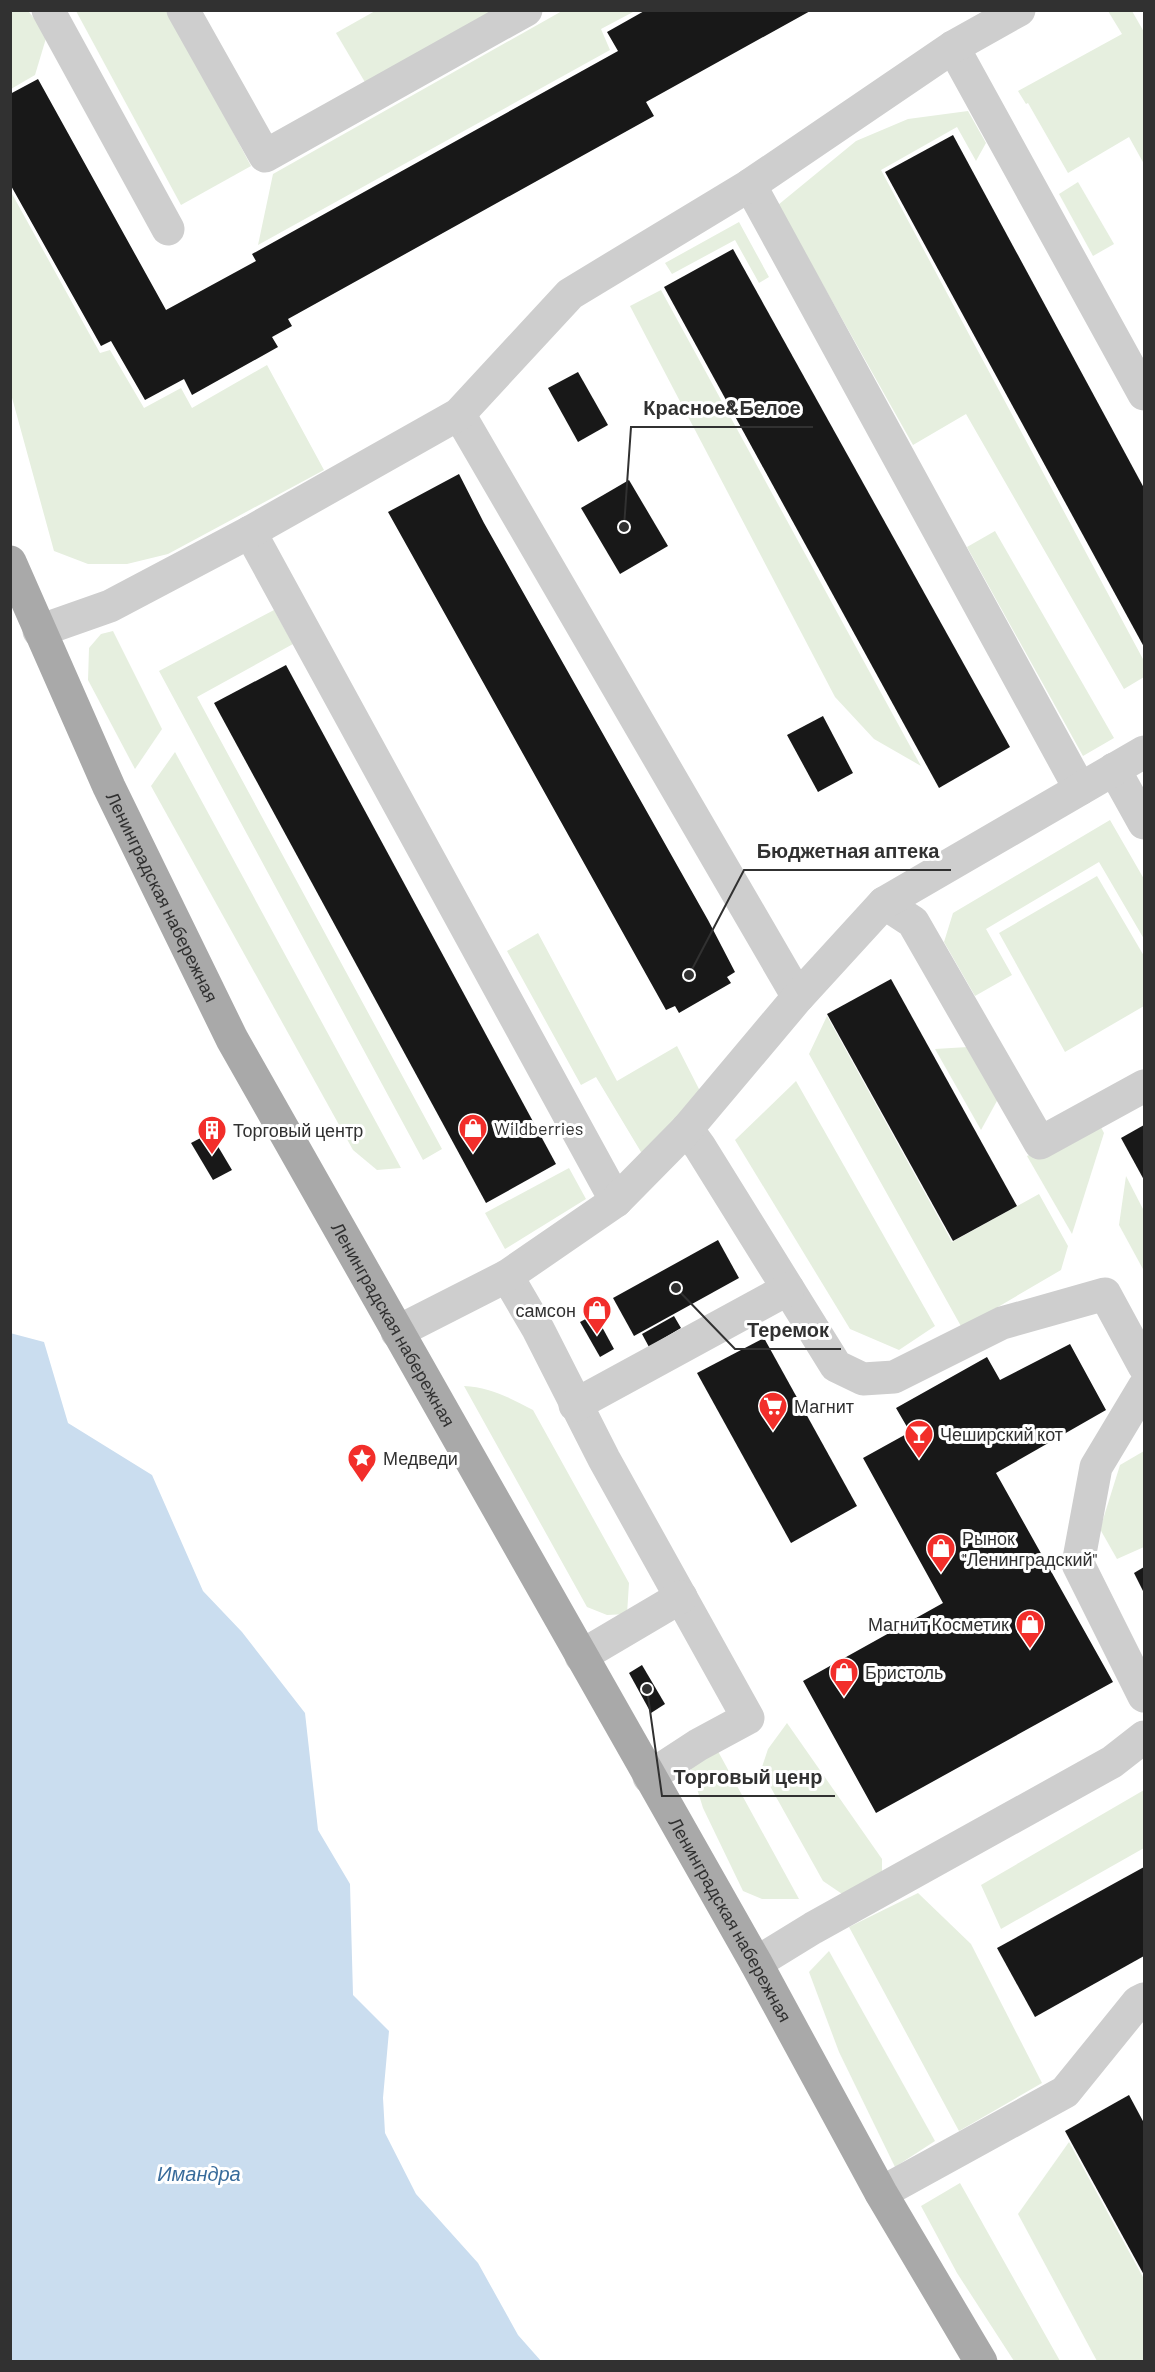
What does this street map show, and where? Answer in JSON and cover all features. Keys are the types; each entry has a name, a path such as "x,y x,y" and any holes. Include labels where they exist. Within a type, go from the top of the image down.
{"main road":[{"name":"Ленинградская набережная","path":"10,562 115,800 232,1039 756,1963 882,2193 981,2361"}],"lane":[{"path":"48,10 168,229"},
{"path":"183,10 265,156 526,10"},
{"path":"39,631 110,606 250,532 459,414 570,294 750,185 953,47 1019,10"},
{"path":"953,47 1144,394"},
{"path":"750,185 1080,789"},
{"path":"459,414 798,997"},
{"path":"250,532 616,1201"},
{"path":"397,1332 507,1276 616,1201 687,1129 798,997 884,903 1144,752"},
{"path":"1114,769 1144,823"},
{"path":"884,903 913,922 1040,1143 1144,1086"},
{"path":"687,1129 836,1366 863,1379 894,1377 1002,1323 1105,1294 1144,1366"},
{"path":"507,1276 538,1329 575,1405 748,1718 698,1745 649,1777"},
{"path":"575,1405 788,1289"},
{"path":"1144,1387 1096,1467 1077,1564 1144,1696"},
{"path":"580,1656 681,1597"},
{"path":"756,1963 813,1928 1112,1762 1144,1737"},
{"path":"882,2193 1065,2092 1142,2005"}],"green space":[{"path":"11,11 29,12 47,35 35,75 11,89"},
{"path":"76,11 169,11 251,166 181,205"},
{"path":"375,11 506,11 369,89 336,33"},
{"path":"562,11 635,11 601,29 610,50 258,245 273,174"},
{"path":"1108,11 1132,11 1144,32 1144,164 1129,137 1068,173 1028,103 1026,104 1018,91 1122,34"},
{"path":"968,111 986,143 976,161 957,127 881,170 1144,661 1144,677 1124,689 966,414 913,445 778,205 856,141 908,119"},
{"path":"1078,182 1114,244 1093,256 1059,194"},
{"path":"11,192 100,353 110,350 144,408 181,388 192,408 267,365 324,470 168,554 127,564 88,564 54,551 11,394"},
{"path":"739,222 769,277 759,283 735,240 672,274 665,263"},
{"path":"661,290 921,766 874,739 835,697 630,306"},
{"path":"995,531 1114,738 1083,756 967,547"},
{"path":"274,610 293,644 197,697 442,1149 423,1160 159,671"},
{"path":"113,631 162,729 135,769 88,680 89,648 101,634"},
{"path":"175,752 401,1168 377,1170 353,1150 151,786"},
{"path":"1110,820 1144,879 1144,939 1099,862 986,929 1012,975 975,996 944,942 953,913"},
{"path":"1097,876 1144,956 1144,1006 1065,1052 999,933"},
{"path":"538,933 617,1081 677,1046 700,1091 644,1157 596,1077 581,1085 507,951"},
{"path":"827,1016 952,1242 1039,1194 1068,1246 1061,1270 962,1328 809,1054"},
{"path":"968,1047 998,1099 981,1130 935,1049"},
{"path":"796,1081 935,1326 899,1350 850,1329 735,1140"},
{"path":"1097,1120 1104,1133 1072,1234 1027,1156"},
{"path":"569,1168 586,1199 505,1249 485,1213"},
{"path":"1126,1176 1144,1211 1144,1271 1119,1225"},
{"path":"464,1386 491,1391 533,1410 629,1583 627,1614 607,1615 587,1607"},
{"path":"1144,1451 1144,1547 1117,1559 1100,1529 1120,1465"},
{"path":"787,1723 882,1859 882,1881 851,1900 823,1881 761,1770 768,1749"},
{"path":"714,1744 799,1899 762,1899 743,1891 703,1808 689,1763"},
{"path":"1144,1790 1144,1848 1001,1929 981,1885"},
{"path":"918,1893 971,1944 1042,2083 959,2131 849,1927"},
{"path":"829,1951 935,2141 895,2167 839,2052 809,1972"},
{"path":"1069,2142 1144,2279 1144,2361 1097,2361 1018,2214"},
{"path":"960,2183 1060,2361 1014,2361 957,2273 921,2206"}],"water":[{"name":"Имандра","path":"10,1333 44,1342 68,1423 152,1475 203,1591 242,1632 305,1713 318,1830 350,1884 353,1995 389,2031 383,2098 385,2133 416,2194 478,2263 518,2335 541,2361 11,2361"}],"building":[{"path":"646,10 812,10 646,102 654,116 288,319 292,326 272,337 278,347 192,395 184,379 145,400 111,341 101,346 10,184 10,94 38,79 166,310 256,261 252,254 618,51 607,32"},
{"path":"953,135 1144,488 1144,647 885,172"},
{"path":"733,249 1010,747 939,788 664,287"},
{"path":"578,372 608,425 578,442 548,388"},
{"path":"459,474 484,523 708,920 735,972 727,977 731,983 679,1013 675,1006 666,1010 388,512"},
{"path":"629,480 668,546 620,574 581,508"},
{"path":"286,665 556,1164 486,1203 214,703"},
{"path":"823,716 853,773 818,792 787,735"},
{"path":"891,979 1017,1206 953,1241 827,1014"},
{"path":"1144,1125 1144,1180 1121,1138"},
{"name":"Торговый центр","path":"210,1133 232,1170 213,1180 191,1143"},
{"path":"718,1240 739,1278 634,1336 613,1298"},
{"name":"самсон","path":"595,1314 614,1349 600,1357 580,1322"},
{"path":"674,1316 681,1328 649,1347 642,1334"},
{"name":"Магнит","path":"764,1338 857,1506 791,1543 697,1373"},
{"path":"1070,1344 1106,1410 996,1473 1113,1682 876,1813 803,1681 943,1603 863,1458 910,1432 896,1408 987,1357 1000,1380"},
{"path":"1144,1567 1144,1593 1134,1573"},
{"path":"642,1665 665,1704 651,1713 629,1673"},
{"path":"1144,1867 1144,1956 1035,2017 997,1948"},
{"path":"1129,2095 1144,2123 1144,2275 1065,2131"}],"place":[{"name":"Красное&Белое","path":"624,527"},
{"name":"Бюджетная аптека","path":"689,975"},
{"name":"Wildberries","path":"473,1154"},
{"name":"Торговый центр","path":"212,1156"},
{"name":"Теремок","path":"676,1288"},
{"name":"самсон","path":"597,1336"},
{"name":"Магнит","path":"773,1432"},
{"name":"Чеширский кот","path":"919,1460"},
{"name":"Медведи","path":"362,1484"},
{"name":"Рынок \"Ленинградский\"","path":"941,1574"},
{"name":"Магнит Косметик","path":"1030,1650"},
{"name":"Торговый ценр","path":"647,1689"},
{"name":"Бристоль","path":"844,1698"}]}
